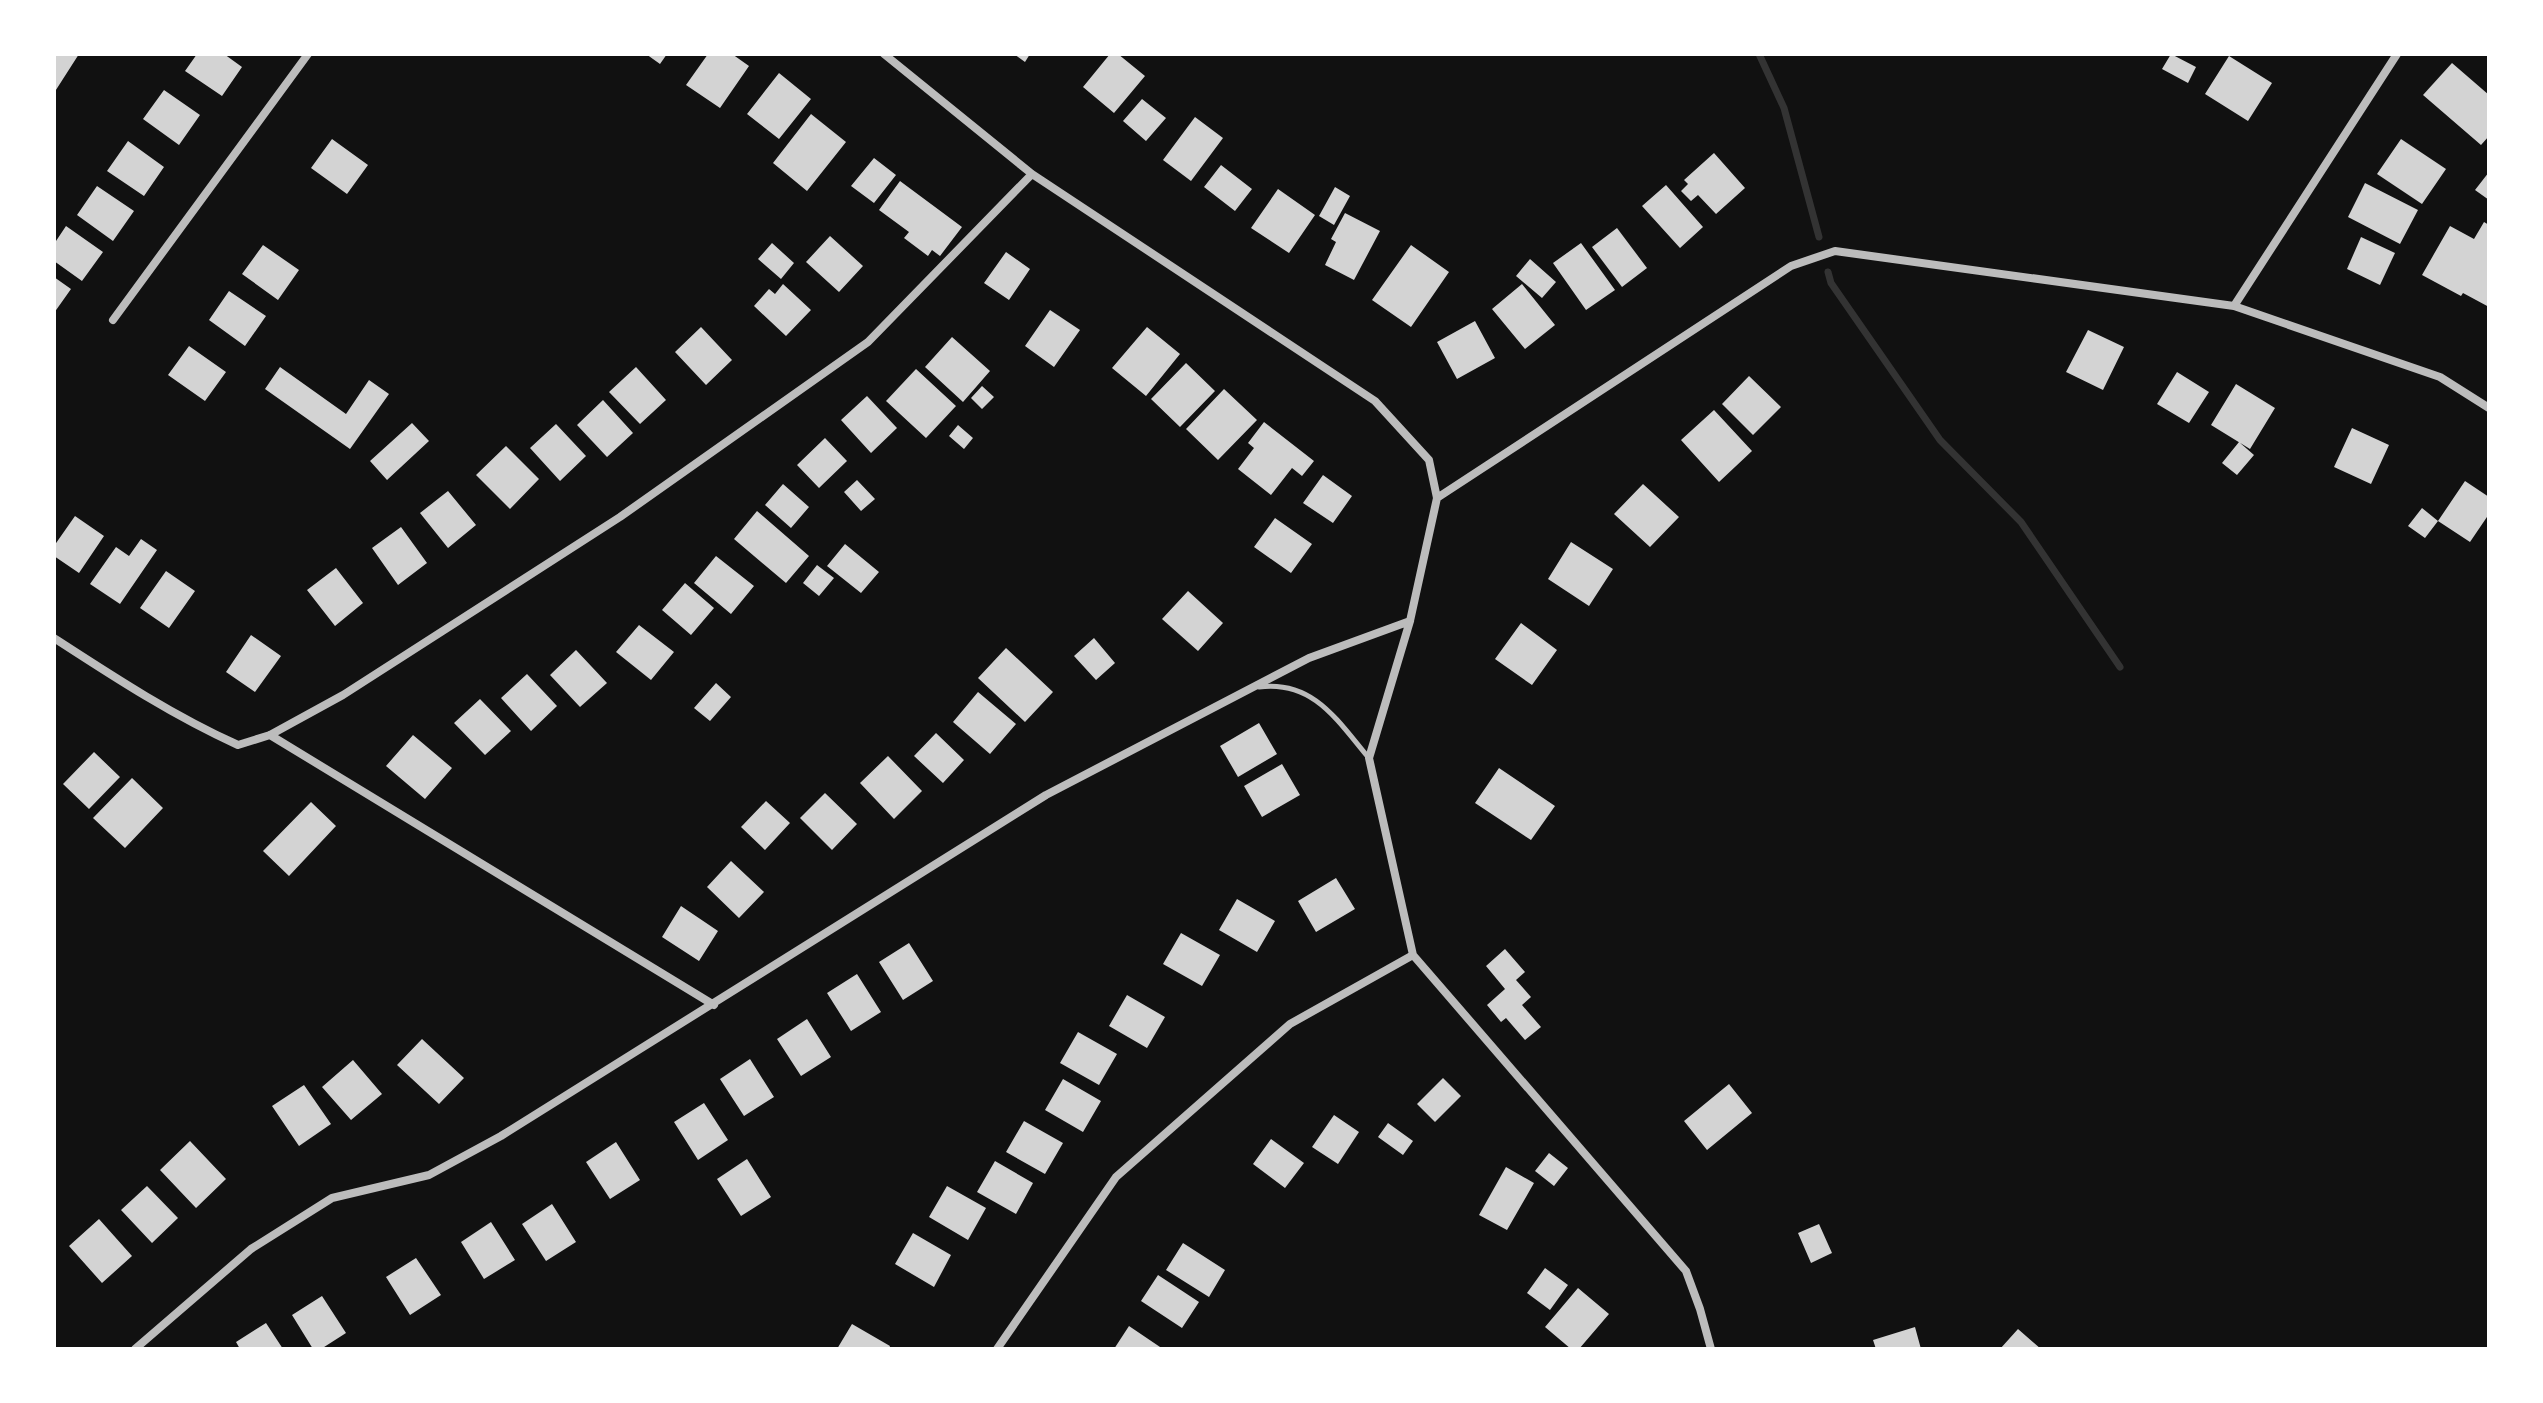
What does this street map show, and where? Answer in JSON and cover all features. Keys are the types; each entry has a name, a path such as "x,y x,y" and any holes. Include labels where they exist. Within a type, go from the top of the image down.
{"street":[{"path":"113,320 308,54"},
{"path":"884,54 1032,174 1375,401 1429,460 1437,498 1410,621 1369,758 1413,955 1686,1271 1711,1349"},
{"path":"2234,306 2397,54"},
{"path":"54,638 186,721 238,745 270,735 343,695 620,517 868,342 1032,174"},
{"path":"1437,498 1791,266 1835,251 2234,306 2440,377 2489,408"},
{"path":"135,1349 251,1249 332,1198 429,1175 501,1136 714,1005 1046,795 1309,658 1410,621"},
{"path":"270,735 714,1005"},
{"path":"997,1349 1116,1177 1290,1024 1413,955"}],"lane":[{"path":"1253,687 1277,685 1297,688 1339,722 1369,758"}],"building":[{"path":"54,54 79,54 54,93"},
{"path":"197,54 224,54 242,67 222,96 185,71"},
{"path":"646,54 667,54 660,64"},
{"path":"708,54 732,54 749,66 720,108 686,85"},
{"path":"1014,54 1030,54 1025,62"},
{"path":"1110,54 1118,54 1145,76 1114,113 1083,87"},
{"path":"2171,54 2196,67 2188,83 2162,69"},
{"path":"2229,56 2272,83 2248,121 2205,94"},
{"path":"2452,63 2489,95 2489,136 2481,145 2423,95"},
{"path":"779,73 811,99 779,139 747,114"},
{"path":"164,90 200,115 179,145 143,119"},
{"path":"1142,99 1166,118 1146,141 1123,121"},
{"path":"811,114 846,142 807,191 773,163"},
{"path":"1195,117 1223,138 1191,181 1163,160"},
{"path":"332,139 368,165 347,194 311,168"},
{"path":"2401,139 2446,169 2422,204 2377,174"},
{"path":"128,141 164,167 144,196 107,171"},
{"path":"1714,153 1745,188 1716,214 1698,195 1691,201 1681,191 1688,184 1684,180"},
{"path":"874,158 896,175 874,203 851,186"},
{"path":"1221,165 1252,189 1235,211 1204,187"},
{"path":"2489,172 2489,200 2475,190"},
{"path":"900,181 962,227 940,256 932,250 928,256 904,238 909,232 879,210"},
{"path":"2365,183 2418,210 2400,244 2348,217"},
{"path":"1666,185 1703,227 1680,248 1642,206"},
{"path":"97,186 134,211 113,241 77,215"},
{"path":"1335,187 1350,196 1334,225 1319,216"},
{"path":"1278,189 1315,215 1289,253 1251,228"},
{"path":"1345,213 1380,231 1354,280 1325,265 1336,242 1331,239"},
{"path":"2484,222 2489,225 2489,307 2422,275 2450,226 2474,239"},
{"path":"66,226 103,252 82,281 54,261 54,244"},
{"path":"1617,228 1647,268 1622,287 1592,247"},
{"path":"830,236 863,266 839,292 806,262"},
{"path":"2361,237 2395,253 2380,285 2347,269"},
{"path":"772,243 794,263 781,279 758,259"},
{"path":"1581,243 1615,290 1586,310 1553,263"},
{"path":"263,245 299,270 278,300 242,274"},
{"path":"1411,245 1449,272 1411,327 1372,300"},
{"path":"1006,252 1030,269 1009,300 984,283"},
{"path":"1530,259 1556,282 1542,298 1516,276"},
{"path":"54,277 71,289 54,313"},
{"path":"783,284 811,310 786,336 754,306 769,289 775,294"},
{"path":"1522,284 1555,325 1525,349 1492,309"},
{"path":"229,291 266,316 245,346 209,320"},
{"path":"1050,310 1080,330 1054,367 1025,346"},
{"path":"1475,321 1495,358 1457,379 1437,342"},
{"path":"701,327 732,360 706,385 675,352"},
{"path":"1147,327 1180,354 1146,396 1112,368"},
{"path":"2088,330 2124,347 2103,390 2066,372"},
{"path":"952,337 990,371 963,402 925,367"},
{"path":"189,346 226,372 205,401 168,375"},
{"path":"1186,363 1215,391 1180,427 1151,399"},
{"path":"280,367 346,414 369,380 389,394 350,449 265,389"},
{"path":"636,367 666,400 640,424 609,392"},
{"path":"916,369 956,406 926,438 886,401"},
{"path":"2177,372 2209,392 2189,423 2157,404"},
{"path":"1749,376 1781,407 1753,435 1722,404"},
{"path":"2236,384 2275,408 2250,449 2211,425"},
{"path":"982,386 994,397 982,409 971,398"},
{"path":"1224,389 1257,420 1218,460 1186,429"},
{"path":"867,396 897,428 871,453 841,420"},
{"path":"603,400 633,433 607,457 577,425"},
{"path":"1714,410 1752,451 1719,482 1681,440"},
{"path":"1264,422 1314,461 1302,476 1292,468 1271,495 1238,469 1254,448 1248,443"},
{"path":"412,423 429,441 387,480 370,461"},
{"path":"556,424 586,456 560,481 530,448"},
{"path":"958,425 973,438 964,449 949,436"},
{"path":"2352,428 2389,445 2371,484 2334,467"},
{"path":"825,438 847,461 819,488 797,465"},
{"path":"2239,442 2254,455 2237,475 2222,463"},
{"path":"506,446 539,479 510,509 476,475"},
{"path":"1323,475 1352,496 1333,523 1303,503"},
{"path":"857,480 875,499 861,511 844,492"},
{"path":"2465,481 2489,497 2489,514 2470,542 2438,521"},
{"path":"783,484 809,507 791,528 765,505"},
{"path":"1643,484 1679,517 1650,547 1614,514"},
{"path":"448,491 476,525 448,548 420,513"},
{"path":"2422,508 2438,521 2425,538 2408,526"},
{"path":"757,511 809,556 786,583 734,539"},
{"path":"75,516 104,536 79,573 54,556 54,546"},
{"path":"1275,518 1312,544 1291,573 1254,547"},
{"path":"401,527 427,563 398,585 372,548"},
{"path":"141,539 157,550 120,604 90,584 116,547 129,556"},
{"path":"1571,542 1613,569 1589,606 1548,579"},
{"path":"845,544 879,572 861,593 827,566"},
{"path":"716,556 754,586 731,614 694,583"},
{"path":"817,565 834,578 819,596 803,583"},
{"path":"336,568 363,603 335,626 307,590"},
{"path":"166,571 195,591 169,628 140,608"},
{"path":"685,583 714,608 691,635 662,610"},
{"path":"1188,591 1223,623 1198,651 1162,619"},
{"path":"1521,623 1557,650 1532,685 1495,659"},
{"path":"639,625 674,652 651,680 616,652"},
{"path":"251,635 281,656 255,692 226,672"},
{"path":"1094,638 1115,663 1096,680 1074,656"},
{"path":"1006,648 1053,692 1025,722 978,678"},
{"path":"576,650 607,683 580,707 550,675"},
{"path":"527,674 557,706 531,731 501,698"},
{"path":"716,683 731,697 710,721 694,708"},
{"path":"978,692 1016,724 990,754 953,722"},
{"path":"480,699 511,731 485,755 454,723"},
{"path":"1259,723 1277,754 1238,777 1220,746"},
{"path":"936,733 964,760 943,783 914,756"},
{"path":"413,735 452,768 425,799 386,766"},
{"path":"94,752 120,777 89,809 63,784"},
{"path":"888,756 922,791 894,819 860,783"},
{"path":"1282,764 1300,795 1262,817 1244,786"},
{"path":"1499,768 1555,806 1531,840 1475,803"},
{"path":"132,778 163,808 125,848 93,818"},
{"path":"825,793 857,824 832,850 800,818"},
{"path":"766,801 790,823 765,850 741,827"},
{"path":"311,802 336,826 289,876 263,851"},
{"path":"731,861 764,892 739,918 707,887"},
{"path":"1336,878 1355,909 1316,932 1298,901"},
{"path":"1237,899 1275,921 1257,952 1219,930"},
{"path":"681,906 718,931 699,961 662,937"},
{"path":"1181,933 1220,955 1202,986 1163,964"},
{"path":"909,943 933,981 903,1000 879,962"},
{"path":"1505,949 1525,972 1516,980 1531,997 1522,1005 1541,1027 1525,1040 1506,1018 1501,1022 1487,1005 1505,989 1486,966"},
{"path":"857,974 881,1012 851,1031 827,993"},
{"path":"1127,995 1165,1017 1147,1048 1109,1026"},
{"path":"807,1019 831,1057 801,1076 777,1039"},
{"path":"1078,1032 1117,1054 1099,1085 1060,1063"},
{"path":"422,1039 464,1078 439,1104 397,1065"},
{"path":"750,1059 774,1097 744,1116 720,1079"},
{"path":"353,1060 382,1094 351,1120 322,1087"},
{"path":"1443,1078 1461,1096 1435,1122 1417,1104"},
{"path":"1063,1079 1101,1101 1083,1132 1045,1110"},
{"path":"1729,1084 1752,1113 1707,1150 1684,1121"},
{"path":"304,1085 331,1124 299,1146 272,1106"},
{"path":"704,1103 728,1140 698,1160 674,1122"},
{"path":"1334,1115 1359,1132 1338,1164 1312,1147"},
{"path":"1024,1121 1063,1143 1045,1174 1006,1152"},
{"path":"1388,1123 1413,1141 1403,1155 1378,1137"},
{"path":"1271,1139 1304,1163 1285,1188 1253,1164"},
{"path":"190,1141 226,1179 196,1208 160,1170"},
{"path":"616,1142 640,1180 610,1199 586,1162"},
{"path":"1549,1153 1568,1168 1554,1186 1535,1171"},
{"path":"747,1159 771,1197 741,1216 717,1179"},
{"path":"995,1161 1033,1183 1016,1214 977,1192"},
{"path":"1506,1167 1534,1183 1507,1230 1479,1215"},
{"path":"147,1186 178,1218 152,1243 121,1210"},
{"path":"947,1186 986,1208 968,1240 929,1217"},
{"path":"552,1204 576,1242 546,1261 522,1224"},
{"path":"99,1219 132,1256 102,1283 69,1246"},
{"path":"491,1222 515,1260 484,1279 461,1242"},
{"path":"1819,1224 1832,1253 1811,1263 1798,1233"},
{"path":"913,1233 951,1255 934,1287 895,1264"},
{"path":"1183,1243 1225,1270 1209,1297 1166,1270"},
{"path":"416,1258 441,1295 410,1315 386,1277"},
{"path":"1545,1268 1568,1285 1550,1310 1527,1293"},
{"path":"1158,1275 1199,1302 1182,1328 1141,1301"},
{"path":"1578,1288 1609,1314 1579,1349 1571,1349 1545,1327"},
{"path":"322,1296 346,1333 321,1349 313,1349 292,1315"},
{"path":"266,1323 283,1349 240,1349 236,1342"},
{"path":"852,1324 890,1346 889,1349 837,1349"},
{"path":"1129,1326 1163,1349 1114,1349"},
{"path":"1915,1327 1921,1349 1876,1349 1873,1340"},
{"path":"2018,1329 2041,1349 2000,1349"}],"waterway":[{"path":"1759,54 1784,108 1819,237"},
{"path":"1828,272 1831,283 1940,440 2021,522 2120,667"}]}
